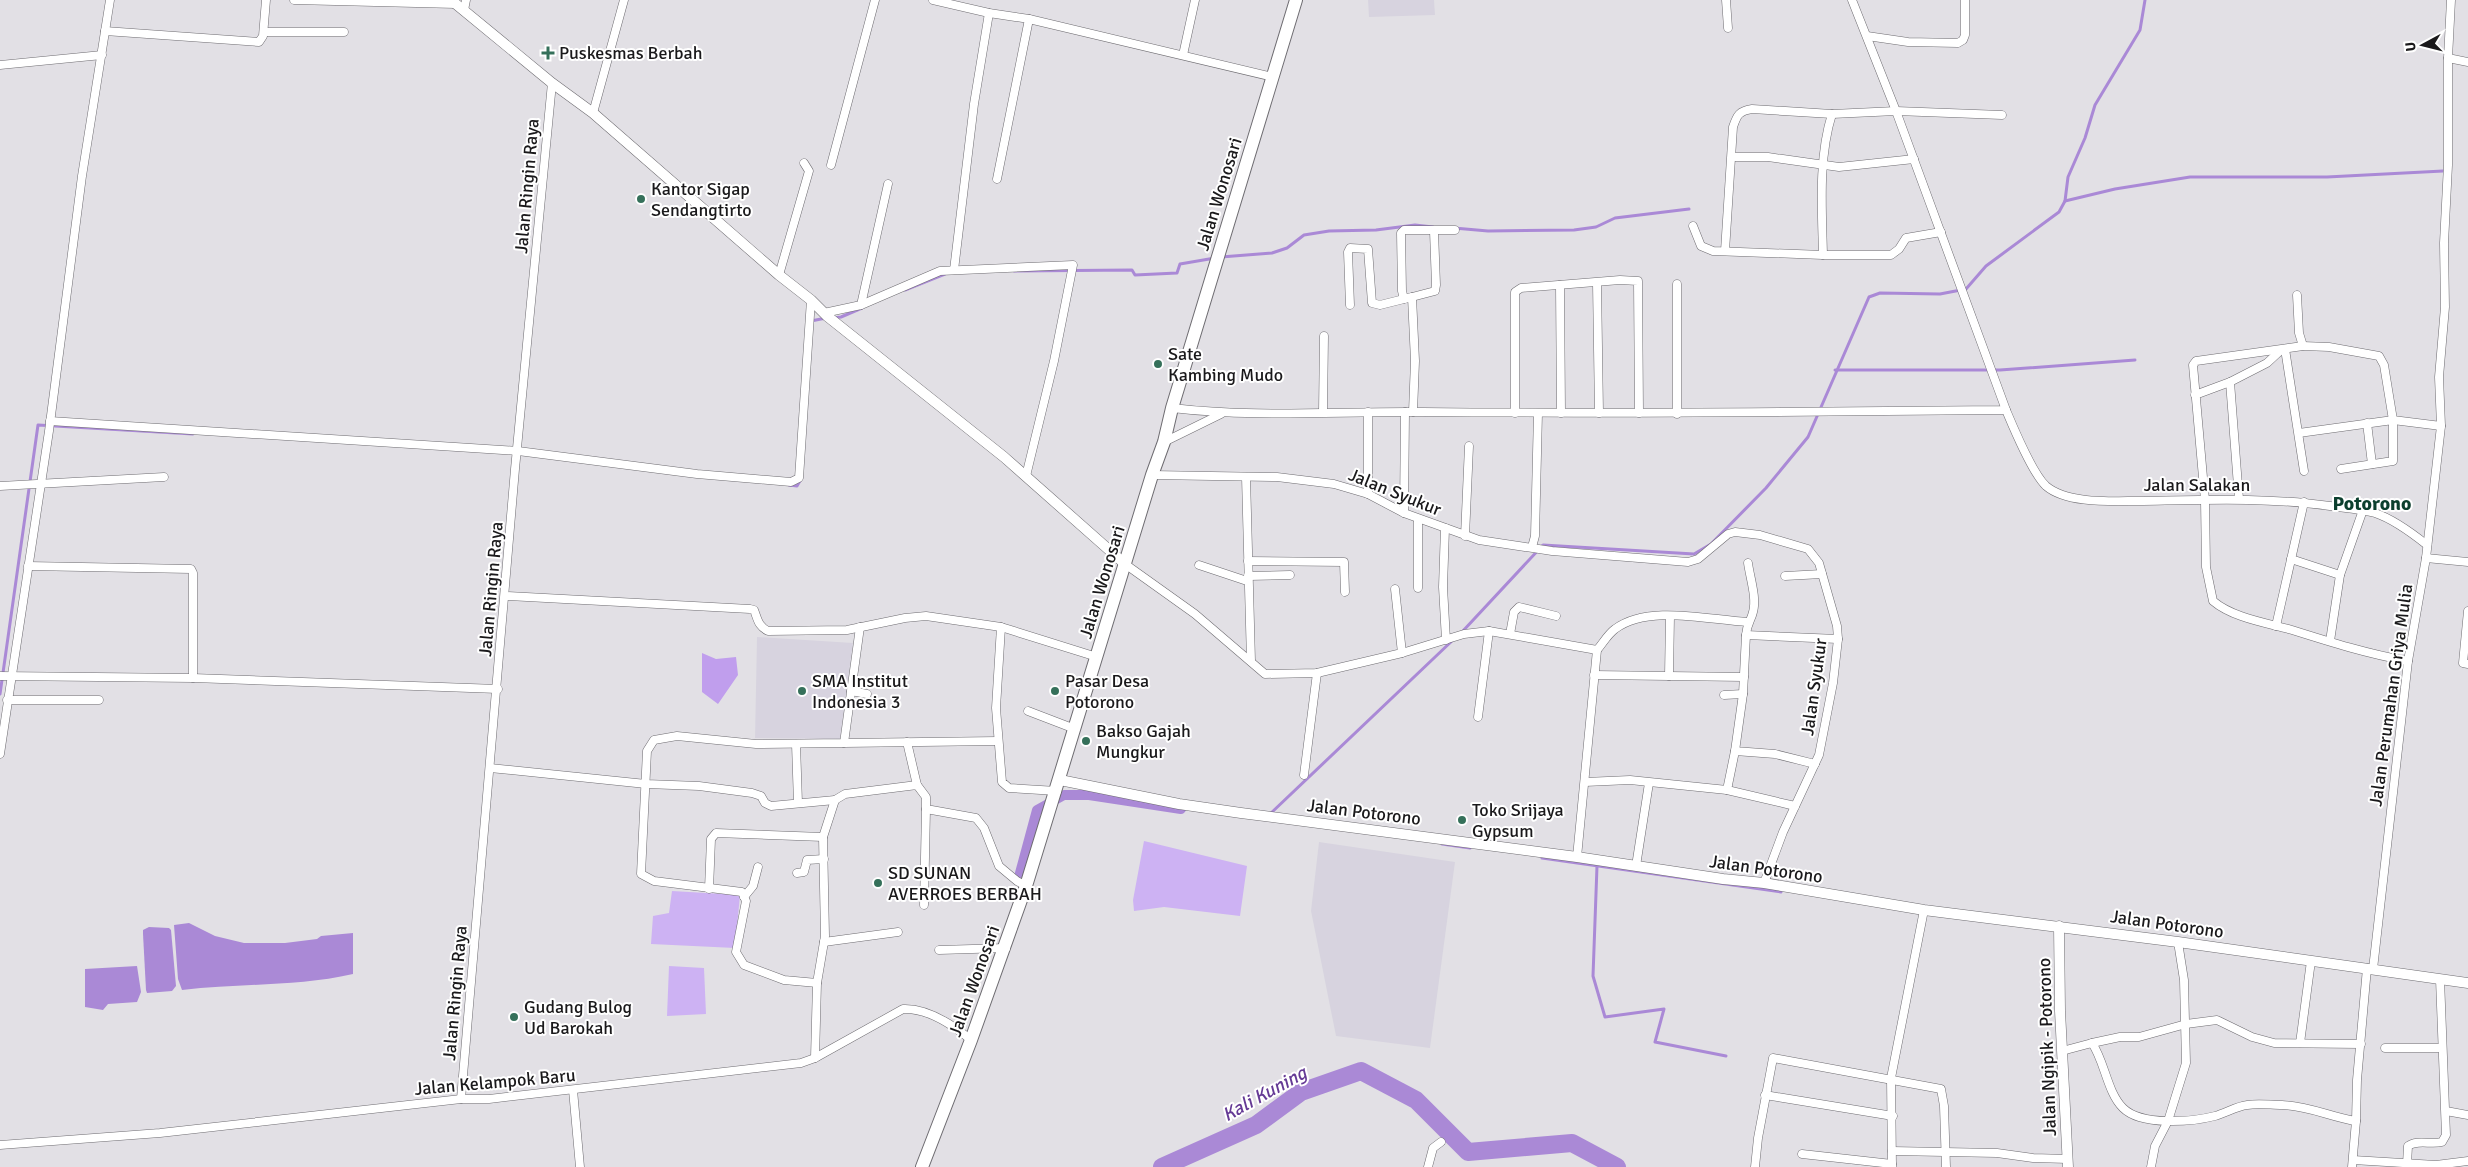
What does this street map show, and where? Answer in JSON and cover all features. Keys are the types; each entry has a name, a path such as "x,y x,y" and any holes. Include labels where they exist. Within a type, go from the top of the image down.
{"highway":[{"name":"Jalan Wonosari","path":"923,1163 1006,948 1051,809 1152,475 1164,442 1172,408 1296,0"}],"street":[{"path":"0,754 7,700 6,675 28,566 38,484 48,439 81,186 110,0"},
{"path":"105,31 254,43 262,40 266,0"},
{"path":"294,0 459,4 552,82 594,113 824,313 1026,476 1125,564 1195,614 1259,671 1265,674 1317,673 1402,653 1464,634 1489,631 1597,650"},
{"path":"594,113 624,0"},
{"path":"831,165 875,0"},
{"path":"933,0 988,13 1029,18 1273,77"},
{"path":"1183,55 1195,0"},
{"path":"1726,0 1728,28"},
{"name":"Jalan Salakan","path":"1852,0 1965,294 2006,410 2026,455 2046,486 2058,493 2084,500 2239,499 2304,502 2363,510 2377,514 2411,532 2427,545"},
{"path":"1866,36 1908,42 1958,43 1963,40 1965,35 1965,0"},
{"name":"Jalan Perumahan Griya Mulia","path":"2352,1164 2361,1044 2370,968 2408,661 2426,558 2441,426 2439,377 2445,307 2444,243 2448,165 2450,0"},
{"path":"954,270 973,113 988,13"},
{"path":"997,179 1029,18"},
{"path":"264,32 344,32"},
{"path":"0,65 102,55"},
{"path":"2448,58 2468,62"},
{"name":"Jalan Ringin Raya","path":"461,1099 506,596 515,469 552,82"},
{"path":"1725,251 1733,127 1737,116 1742,111 1752,109 1832,114 1896,111 2002,115"},
{"path":"1823,255 1824,163 1828,128 1832,114"},
{"path":"1732,157 1768,157 1791,162 1824,163 1839,167 1914,159"},
{"path":"779,275 809,172 804,164"},
{"path":"861,305 888,184"},
{"path":"1693,226 1701,246 1712,251 1823,255 1891,254 1899,249 1906,238 1941,232"},
{"path":"1404,513 1409,412 1415,361 1408,298 1402,291 1402,231 1454,230"},
{"path":"1350,306 1348,252 1350,248 1368,249 1372,303 1380,305 1434,291 1436,285 1434,231"},
{"path":"824,313 861,305 940,271 1072,265 1054,361 1026,476"},
{"path":"1515,413 1515,292 1521,288 1620,280 1638,281 1639,413"},
{"path":"1598,283 1599,413"},
{"path":"1677,284 1677,414"},
{"path":"1560,285 1561,413"},
{"path":"2297,295 2299,333 2303,346"},
{"path":"50,423 518,452 697,474 791,482 799,478 811,300"},
{"path":"1323,412 1324,336"},
{"path":"2341,469 2393,461 2393,420 2384,365 2379,356 2329,347 2303,346 2283,350 2233,354 2196,361 2193,365 2205,500 2206,567 2213,601 2235,613 2276,626 2375,655 2408,661"},
{"path":"2195,395 2230,382 2267,363 2283,350"},
{"path":"2283,350 2299,433 2304,471"},
{"path":"2230,382 2239,499"},
{"path":"1172,408 1221,414 1323,412 1677,414 2006,410"},
{"path":"1368,412 1368,494"},
{"path":"1533,548 1535,536 1538,413"},
{"path":"1164,442 1221,414"},
{"path":"2299,433 2393,420 2441,426"},
{"path":"2367,423 2372,464"},
{"path":"1465,536 1469,446"},
{"name":"Jalan Syukur","path":"1152,475 1310,480 1334,484 1368,494 1404,513 1465,536 1479,540 1552,551 1688,562 1707,554 1728,534 1741,532 1808,549 1819,563 1837,626 1838,639 1829,712 1815,764 1782,832 1764,883"},
{"path":"0,486 164,477"},
{"path":"1246,477 1250,661"},
{"path":"2276,626 2304,502"},
{"path":"2330,642 2340,575 2363,510"},
{"path":"1418,519 1418,588"},
{"path":"1445,528 1443,587 1449,639"},
{"path":"2426,558 2468,562"},
{"path":"2291,560 2340,575"},
{"path":"1248,561 1343,561 1345,563 1345,592"},
{"path":"1727,790 1743,694 1747,622 1753,613 1754,604 1748,563"},
{"path":"1199,564 1248,579 1290,575"},
{"path":"28,566 191,569 193,573 193,678"},
{"path":"1785,576 1822,574"},
{"path":"1395,589 1402,653"},
{"path":"506,596 750,609 754,610 758,622 768,631 847,630 926,616 1001,627 1097,657"},
{"path":"1510,634 1514,612 1519,607 1556,616"},
{"path":"2468,612 2464,664 2468,664"},
{"path":"1577,857 1597,650 1613,630 1625,623 1670,616 1747,622"},
{"path":"1669,676 1670,616"},
{"path":"844,743 860,627"},
{"path":"1001,627 996,708 1004,786 1057,789"},
{"path":"1478,717 1489,631"},
{"path":"1746,635 1838,639"},
{"path":"1304,775 1317,673"},
{"path":"6,675 193,678 498,689"},
{"path":"1594,675 1744,676"},
{"path":"850,691 867,694"},
{"path":"1724,695 1743,694"},
{"path":"7,700 99,700"},
{"path":"1028,711 1075,729"},
{"path":"817,983 784,980 744,965 736,952 746,901 742,892 654,882 641,874 647,750 654,740 677,736 739,743 796,744 998,741"},
{"path":"907,742 917,786 926,797 924,904"},
{"path":"796,744 798,803"},
{"path":"1735,751 1775,754 1815,764"},
{"path":"490,768 646,784 699,786 752,793 761,796 765,803 771,806 835,800 845,794 917,786"},
{"path":"1585,782 1630,780 1727,790 1795,806"},
{"path":"1636,866 1649,783"},
{"name":"Jalan Potorono","path":"1057,789 1577,857 1764,883 1924,910 2059,926 2468,983"},
{"path":"815,1058 817,983 824,942 823,837 835,800"},
{"path":"926,810 976,818 984,828 999,866 1017,882 1026,886"},
{"path":"709,889 711,839 716,833 823,837"},
{"path":"797,874 804,872 807,860 824,859"},
{"path":"744,896 755,881 758,867"},
{"path":"1802,1154 1892,1166 1893,1116 1891,1078 1924,910"},
{"name":"Jalan Ngipik - Potorono","path":"2059,926 2062,1051 2068,1163"},
{"path":"824,942 898,932"},
{"path":"2151,1167 2155,1146 2168,1120 2186,1063 2186,1024 2178,942"},
{"path":"939,950 1006,948"},
{"path":"2300,1043 2310,961"},
{"path":"2407,1164 2408,1146 2412,1142 2435,1144 2442,1142 2446,1135 2441,1048 2440,979"},
{"name":"Jalan Kelampok Baru","path":"0,1145 160,1132 461,1099 489,1099 801,1063 815,1058 902,1009 912,1008 942,1020 971,1040"},
{"path":"2062,1051 2120,1036 2139,1036 2186,1024 2217,1020 2252,1037 2274,1043 2361,1044"},
{"path":"2092,1043 2100,1055 2112,1089 2122,1108 2141,1118 2168,1120 2214,1116 2246,1105 2307,1107 2356,1121"},
{"path":"2385,1048 2441,1048"},
{"path":"1755,1167 1765,1095 1773,1058 1891,1078 1941,1089 1946,1167"},
{"path":"573,1090 580,1167"},
{"path":"1765,1095 1893,1116"},
{"path":"2446,1111 2468,1115"},
{"path":"1428,1167 1433,1148 1441,1142"},
{"path":"1892,1151 1946,1151 2068,1163"},
{"path":"2352,1164 2436,1166 2468,1161"}],"shaded area":[{"path":"1368,0 1434,0 1435,15 1369,17"},
{"name":"SMA Institut Indonesia 3","path":"757,637 853,643 840,739 755,738"},
{"path":"702,653 716,659 736,657 738,675 718,704 702,692"},
{"path":"1144,841 1247,866 1240,916 1164,907 1134,911 1133,900"},
{"path":"1319,842 1455,862 1430,1048 1336,1036 1311,911"},
{"path":"672,891 740,895 735,948 651,944 653,916 669,913"},
{"path":"189,923 215,936 244,943 285,943 317,939 321,936 353,933 353,974 311,981 182,990 178,979 174,925"},
{"path":"149,927 169,928 171,930 176,986 172,991 147,993 143,930"},
{"path":"137,966 141,992 137,1002 108,1004 103,1010 85,1007 85,969"},
{"path":"669,966 704,968 706,1014 667,1016"}],"waterway":[{"path":"1462,632 1543,545 1694,554 1711,544 1766,488 1808,437 1869,297 1880,293 1940,294 1966,289 1986,266 2059,212 2065,201 2068,177 2085,138 2095,105 2140,30 2145,0"},
{"path":"2065,201 2115,189 2190,177 2327,177 2443,171"},
{"path":"1454,228 1488,231 1574,230 1596,227 1615,218 1689,209"},
{"path":"1221,257 1272,253 1287,248 1304,235 1329,231 1376,230 1415,225 1433,227"},
{"path":"1014,271 1132,270 1135,275 1177,273 1180,264 1215,258"},
{"path":"905,290 945,274"},
{"path":"833,318 841,317 862,308"},
{"path":"811,321 826,318"},
{"path":"1835,370 2000,370 2135,360"},
{"path":"0,694 38,425 193,434"},
{"path":"789,485 797,486 801,479"},
{"path":"1270,814 1454,639"},
{"path":"1020,873 1037,810 1064,795 1089,795 1181,809"},
{"path":"1442,844 1470,848"},
{"path":"1542,858 1781,892"},
{"path":"1597,866 1593,976 1605,1017 1664,1009 1655,1042 1726,1056"},
{"name":"Kali Kuning","path":"1162,1167 1256,1125 1301,1092 1361,1071 1416,1100 1468,1152 1572,1143 1617,1167"}],"place":[{"name":"Puskesmas Berbah","path":"548,53"},
{"name":"Kantor Sigap Sendangtirto","path":"641,199"},
{"name":"Sate Kambing Mudo","path":"1158,364"},
{"name":"SMA Institut Indonesia 3","path":"802,691"},
{"name":"Pasar Desa Potorono","path":"1055,691"},
{"name":"Bakso Gajah Mungkur","path":"1086,741"},
{"name":"Toko Srijaya Gypsum","path":"1462,820"},
{"name":"SD SUNAN AVERROES BERBAH","path":"878,883"},
{"name":"Gudang Bulog Ud Barokah","path":"514,1017"}],"district":[{"name":"Potorono","path":"2372,503"}]}
